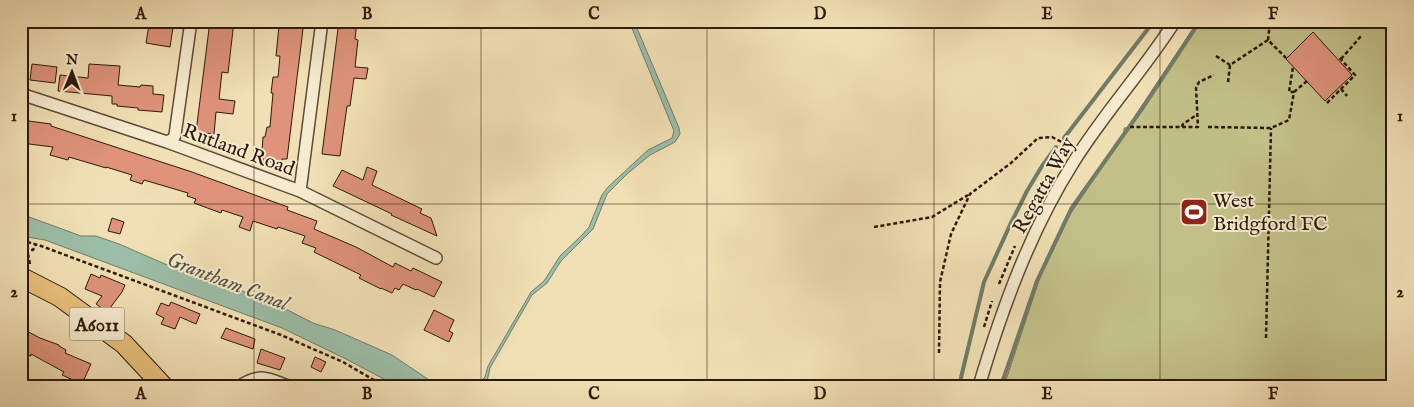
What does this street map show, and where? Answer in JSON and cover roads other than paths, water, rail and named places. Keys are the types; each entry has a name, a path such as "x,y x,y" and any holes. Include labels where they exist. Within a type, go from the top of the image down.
{"highway":[{"name":"A6011","path":"26,273 124,344 163,386"}],"street":[{"path":"167,142 173,139 175,135 191,21"},
{"path":"300,192 322,21"},
{"name":"Regatta Way","path":"979,386 997,328 1034,235 1063,180 1108,112 1157,50 1175,21"},
{"name":"Rutland Road","path":"21,94 167,142 300,192 436,258"},
{"path":"240,386 251,379 266,378 288,386"}],"waterway":[{"path":"1064,138 1154,21"},
{"path":"1001,386 1037,281 1071,209 1144,106 1200,21"},
{"path":"959,386 984,282 1027,191 1056,147"}],"place":[{"name":"West Bridgford FC","path":"1194,212"}],"water label":[{"name":"Grantham Canal","path":"228,281"}]}
